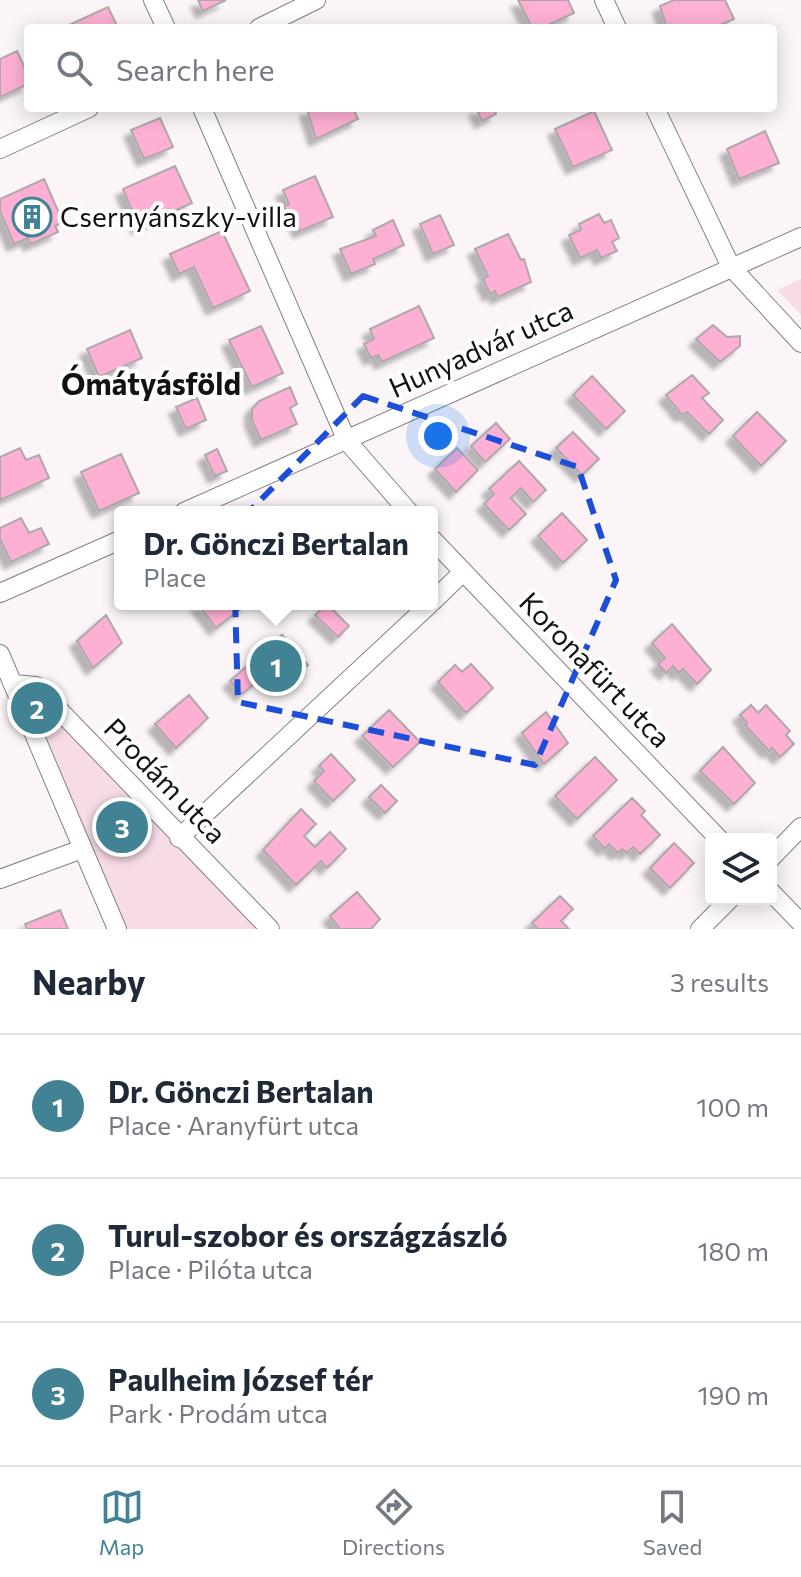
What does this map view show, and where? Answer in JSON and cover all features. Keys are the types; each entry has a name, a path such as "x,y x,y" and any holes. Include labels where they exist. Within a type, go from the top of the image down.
{"street":[{"path":"153,0 164,24"},
{"path":"267,24 316,0"},
{"path":"604,0 615,24"},
{"path":"0,149 80,112"},
{"path":"204,112 347,441 404,506"},
{"path":"657,112 731,267 801,343"},
{"name":"Hunyadvár utca","path":"198,506 801,237"},
{"path":"0,593 114,543"},
{"name":"Koronafürt utca","path":"438,546 713,833"},
{"path":"438,596 462,573"},
{"path":"179,838 423,610"},
{"path":"0,654 117,929"},
{"name":"Prodám utca","path":"13,684 36,686 179,838 270,929"},
{"path":"777,852 801,827"},
{"path":"0,879 82,849"},
{"path":"777,898 801,923"},
{"path":"700,929 724,905"}],"highlighted area":[{"path":"363,396 578,467 616,580 535,765 238,702 233,528"}],"shaded area":[{"path":"801,279 801,315 777,290"},
{"path":"56,713 267,929 120,929 35,725"}],"building":[{"path":"198,0 226,0 203,11"},
{"path":"518,0 568,0 574,13 551,24 530,24"},
{"path":"674,0 725,0 734,19 723,24 666,24 660,6"},
{"path":"108,7 116,24 71,24"},
{"path":"17,51 24,66 24,86 0,97 0,59"},
{"path":"308,112 355,112 358,119 316,139"},
{"path":"478,112 495,112 496,114 482,121"},
{"path":"594,112 612,150 573,167 555,129"},
{"path":"160,118 173,147 144,159 131,130"},
{"path":"765,131 779,163 739,179 727,149"},
{"path":"175,166 192,203 139,227 123,189"},
{"path":"315,176 333,217 300,231 294,216 288,218 284,206 289,204 283,190"},
{"name":"Csernyánszky-villa","path":"44,179 63,222 55,226 58,232 31,244 28,238 14,244 0,211 0,199"},
{"path":"599,214 604,223 611,220 619,238 612,242 617,251 601,258 597,250 580,258 569,235 581,230 579,224"},
{"path":"440,215 454,245 433,254 420,224"},
{"path":"393,220 404,245 373,259 375,264 351,274 340,249 376,236 373,230"},
{"path":"222,231 250,291 213,308 194,267 179,274 170,254"},
{"path":"508,234 521,260 524,259 531,282 498,297 495,291 490,294 483,279 488,276 475,249"},
{"path":"419,306 434,338 382,362 378,355 371,358 364,344 374,339 370,329"},
{"path":"713,325 727,337 740,336 740,346 720,362 696,339"},
{"path":"261,326 283,373 252,387 229,340"},
{"path":"130,330 142,358 99,377 87,349"},
{"path":"692,375 709,393 702,398 723,420 709,434 687,412 682,415 666,395"},
{"path":"592,376 625,411 606,429 573,395"},
{"path":"290,387 297,404 290,408 297,424 261,440 252,420 252,409 259,401"},
{"path":"197,398 206,420 186,429 176,407"},
{"path":"757,412 786,441 761,466 733,436"},
{"path":"496,423 510,439 485,462 471,446"},
{"path":"573,432 599,459 582,475 556,448"},
{"path":"20,448 26,460 39,455 49,478 0,500 0,457"},
{"path":"457,448 478,470 456,492 435,469"},
{"path":"217,449 227,471 215,476 205,455"},
{"path":"121,454 139,493 99,511 81,472"},
{"path":"519,461 546,490 533,502 521,488 511,498 526,514 509,530 484,504 494,494 489,489"},
{"path":"562,513 587,540 563,563 538,536"},
{"path":"21,518 29,533 41,528 49,544 11,562 0,539 0,528"},
{"path":"202,610 239,610 216,628"},
{"path":"320,610 333,610 349,626 338,637 315,615"},
{"path":"106,615 122,643 93,668 77,641"},
{"path":"672,624 711,670 697,684 683,669 679,673 673,666 666,673 658,664 665,658 652,643"},
{"path":"282,635 308,665 286,684 272,668 242,694 230,681"},
{"path":"471,664 493,688 466,713 438,682 455,665 462,672"},
{"path":"189,695 208,718 176,748 155,724"},
{"path":"751,705 758,713 766,705 790,731 786,735 794,744 780,757 772,748 769,751 745,725 747,723 740,715"},
{"path":"389,710 420,742 393,767 362,736"},
{"path":"546,712 568,743 544,764 522,733"},
{"path":"723,747 755,783 734,804 700,771"},
{"path":"331,754 355,780 333,801 314,781 324,771 319,766"},
{"path":"595,757 617,780 577,819 555,796"},
{"path":"381,785 397,801 385,813 369,797"},
{"path":"632,798 645,811 641,815 660,835 640,854 633,847 627,853 622,849 618,853 609,844 605,849 593,836"},
{"path":"301,809 316,824 304,836 315,847 330,832 346,849 327,868 321,861 296,885 263,850"},
{"path":"674,843 694,863 670,888 650,868"},
{"path":"357,892 380,919 371,929 340,929 330,916"},
{"path":"560,896 573,909 561,921 569,929 538,929 532,923"},
{"path":"60,910 68,929 27,929 25,924"}],"place":[{"name":"Csernyánszky-villa","path":"32,217"},
{"name":"Dr. Gönczi Bertalan","path":"276,666"},
{"name":"Turul-szobor és országzászló","path":"37,708"},
{"name":"Paulheim József tér","path":"122,827"}],"district":[{"name":"Ómátyásföld","path":"151,385"}]}
